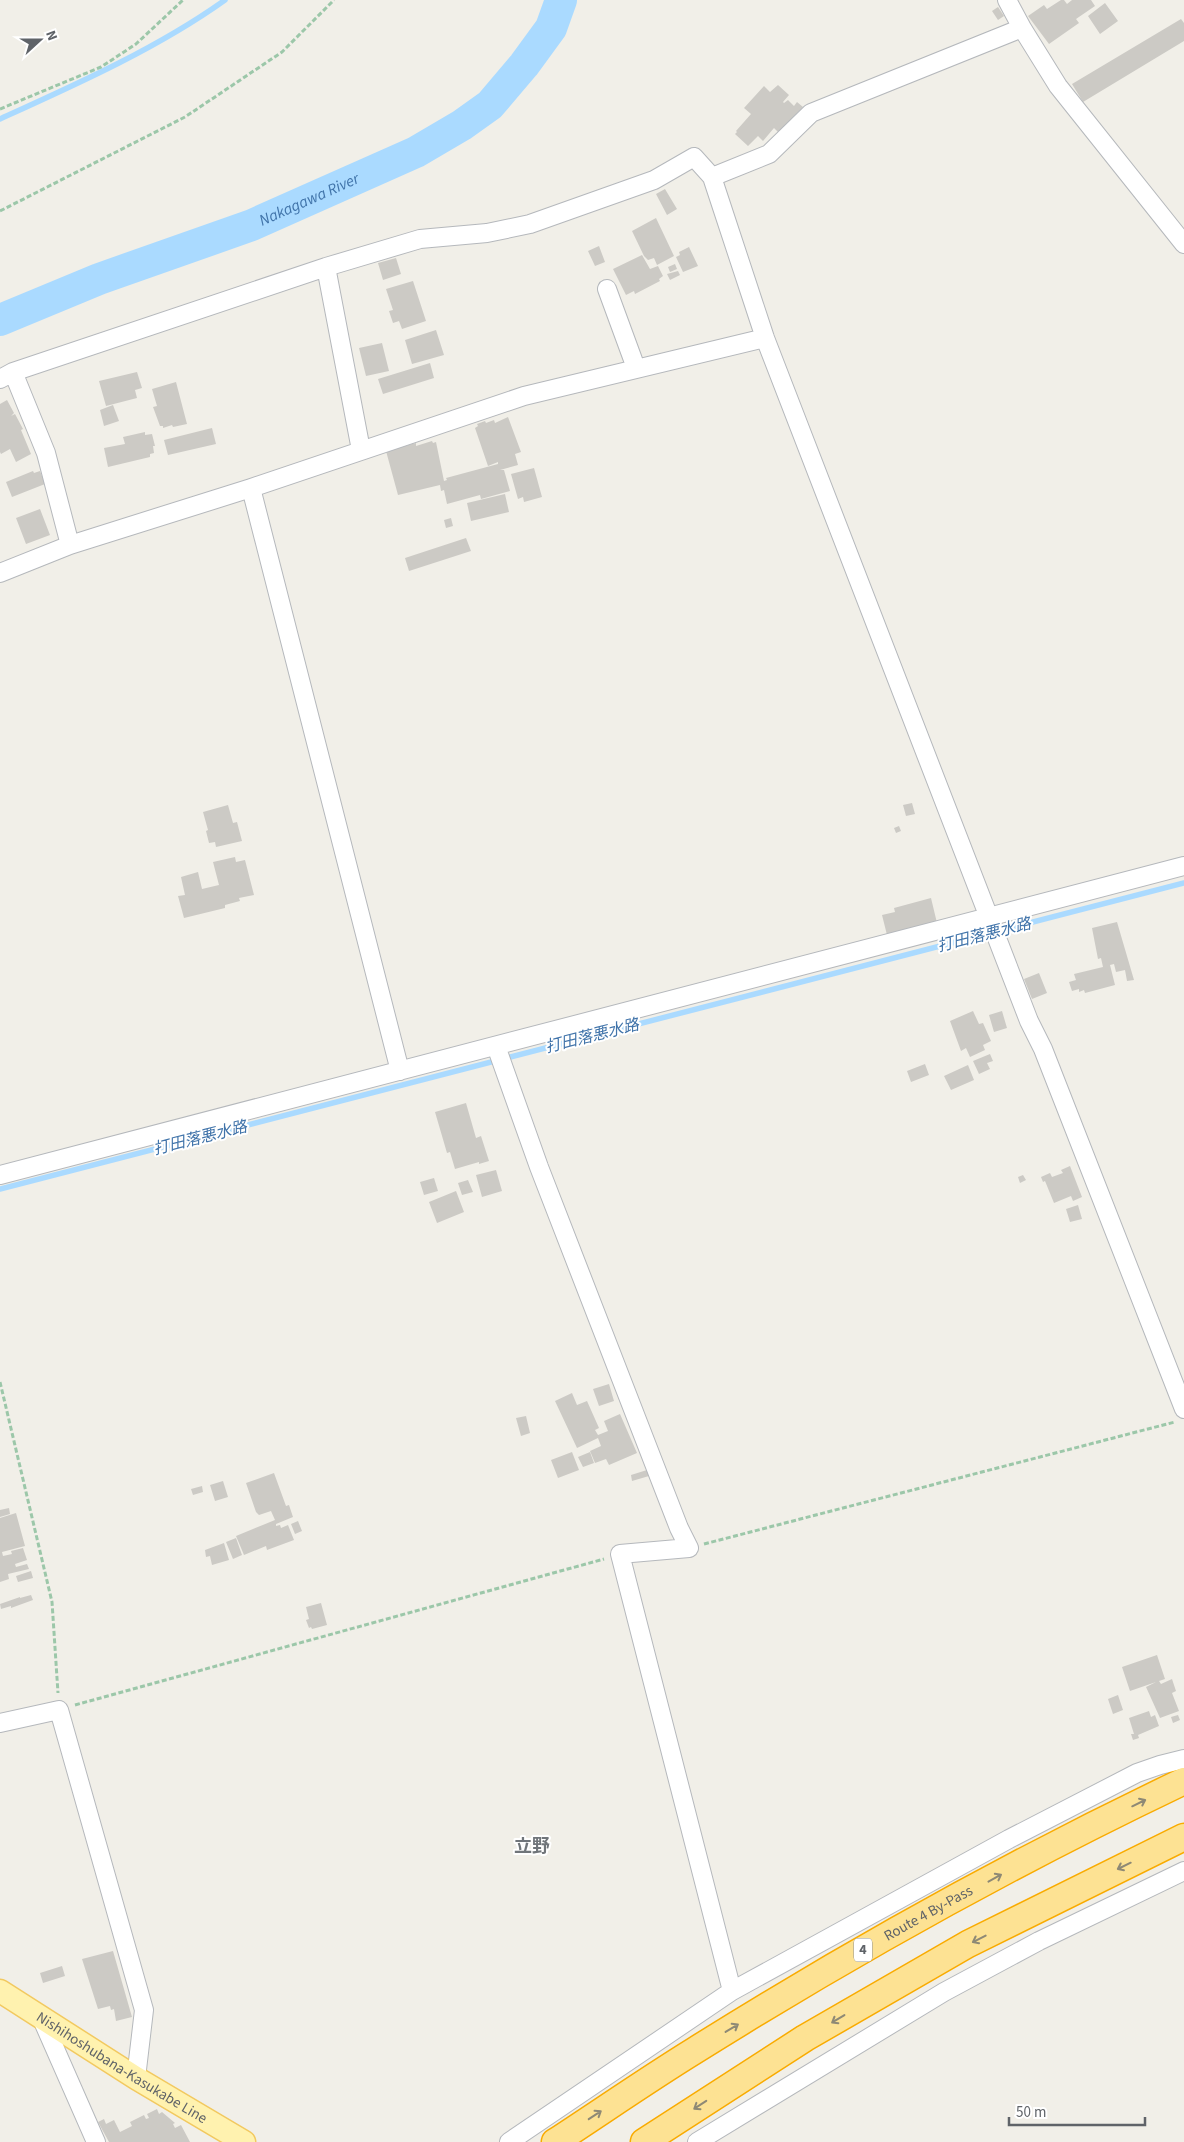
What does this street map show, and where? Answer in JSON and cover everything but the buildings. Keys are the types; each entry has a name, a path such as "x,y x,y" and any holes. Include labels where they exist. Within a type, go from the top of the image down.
{"highway":[{"name":"Route 4 By-Pass","path":"554,2142 693,2051 862,1951 1038,1853 1184,1782"},
{"path":"644,2142 805,2038 944,1958 1070,1892 1184,1837"}],"main road":[{"name":"Nishihoshubana-Kasukabe Line","path":"0,1991 136,2078 244,2142"}],"street":[{"path":"1007,0 1058,86 1184,244"},
{"path":"712,177 769,154 811,113 1022,28"},
{"path":"70,545 46,453 7,376 326,267 420,239 487,233 530,224 654,180 694,156 712,177 765,338 1029,1021 1043,1049 1181,1415"},
{"path":"326,267 361,450"},
{"path":"607,289 636,368"},
{"path":"0,573 70,545 251,488 524,396 765,338"},
{"path":"251,488 400,1071"},
{"path":"0,1175 1184,866"},
{"path":"496,1046 557,1213 679,1528 689,1548 620,1554 732,1991"},
{"path":"0,1723 58,1710 144,2010 136,2078"},
{"path":"508,2142 732,1991 1017,1834 1137,1773 1160,1764 1184,1759"},
{"path":"697,2142 944,1992 1040,1941 1184,1871"},
{"path":"41,2017 96,2142"}],"path":[{"path":"0,109 101,67 136,44 183,0"},
{"path":"0,210 186,117 282,52 334,0"},
{"path":"0,1382 52,1602 58,1710 620,1554"},
{"path":"689,1548 1181,1415"}],"waterway":[{"path":"0,119 116,65 199,18 225,0"},
{"name":"Nakagawa River","path":"0,320 99,279 252,225 416,152 462,125 490,105 524,65 551,28 561,0"},
{"name":"打田落悪水路","path":"0,1189 1184,883"}],"district":[{"name":"立野","path":"532,1846"}]}
